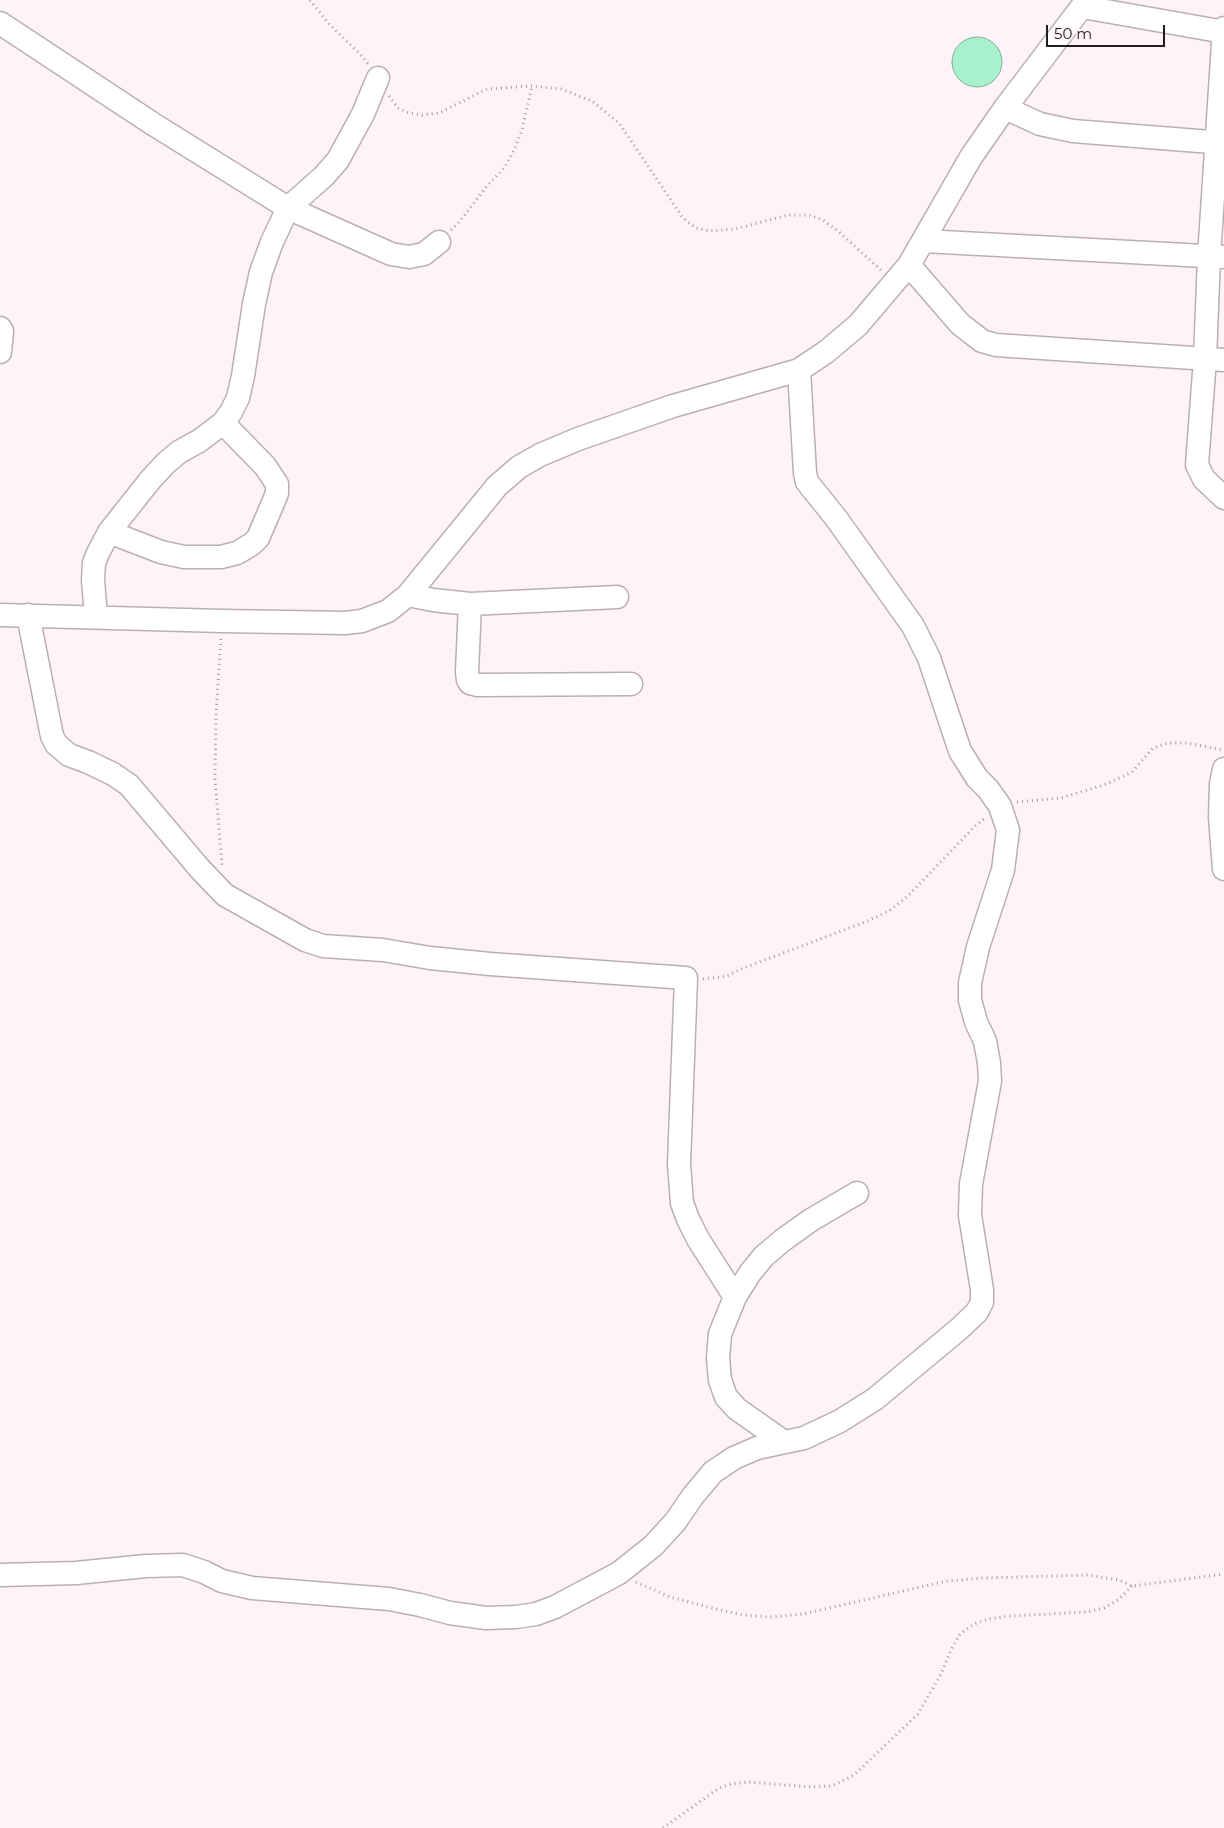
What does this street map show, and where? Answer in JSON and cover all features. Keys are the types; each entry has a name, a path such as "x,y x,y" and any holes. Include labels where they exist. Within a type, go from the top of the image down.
{"street":[{"path":"0,614 223,621 345,622 362,621 388,611 408,595 497,486 519,468 540,455 578,439 673,406 799,370 826,352 858,325 909,265 972,157 1005,108 1085,3 1224,32"},
{"path":"0,24 153,124 288,208 391,254 409,257 424,254 439,242"},
{"path":"1224,28 1216,257 1215,359 1197,465 1204,479 1224,498"},
{"path":"96,616 93,580 94,563 109,532 150,479 166,463 223,423 231,412 238,398 243,376 261,272 272,242 288,208 324,176 338,160 363,114 378,78"},
{"path":"1005,108 1040,124 1073,131 1220,143"},
{"path":"924,241 1216,257"},
{"path":"909,265 960,324 982,341 996,345 1215,359"},
{"path":"0,328 2,331 0,352"},
{"path":"0,1575 183,1565 198,1569 222,1581 246,1587 389,1599 420,1604 450,1613 486,1618 536,1614 555,1607 618,1572 653,1546 675,1522 713,1472 734,1458 757,1448 804,1438 840,1421 875,1399 977,1312 982,1302 982,1290 970,1215 971,1184 990,1081 985,1041 976,1022 970,1000 970,983 978,947 1003,870 1008,830 1000,806 988,789 977,778 960,751 929,658 913,626 842,525 808,482 805,473 799,370"},
{"path":"109,532 161,552 184,557 221,558 237,553 252,544 258,538 273,504 277,493 277,484 265,466 223,423"},
{"path":"408,595 470,604 617,597"},
{"path":"470,604 467,672 470,683 478,685 631,684"},
{"path":"28,615 52,736 56,744 68,755 113,774 128,785 200,869 226,895 305,940 324,946 383,950 430,958 490,964 686,978 679,1164 682,1203 698,1239 735,1297"},
{"path":"1224,768 1221,784 1220,817 1224,869"},
{"path":"784,1442 737,1409 726,1397 720,1380 718,1358 720,1334 735,1297 750,1273 764,1256 782,1240 811,1220 857,1193"}],"path":[{"path":"310,0 328,23 363,57 398,108 409,113 422,115 439,113 487,89 532,86 561,90 592,101 618,123 683,218 696,228 710,231 735,229 788,215 809,215 823,220 838,231 895,282"},
{"path":"439,242 460,221 504,167 515,148 522,130 532,86"},
{"path":"222,866 215,779 215,746 223,621"},
{"path":"686,978 707,980 727,976 890,911 908,896 975,826 1000,806 1017,802 1061,798 1104,785 1132,772 1153,748 1168,743 1187,743 1224,750"},
{"path":"618,1572 640,1585 679,1599 742,1615 771,1617 803,1614 947,1581 1088,1575 1119,1580 1132,1586 1224,1574"},
{"path":"663,1828 719,1788 732,1784 748,1782 811,1787 832,1786 854,1775 918,1714 960,1634 974,1624 1010,1616 1086,1612 1104,1608 1118,1600 1132,1586"}],"shaded area":[{"path":"977,37 987,39 995,44 1000,52 1002,62 1000,72 995,80 987,85 977,87 967,85 959,80 954,72 952,62 954,52 959,44 967,39"}]}
